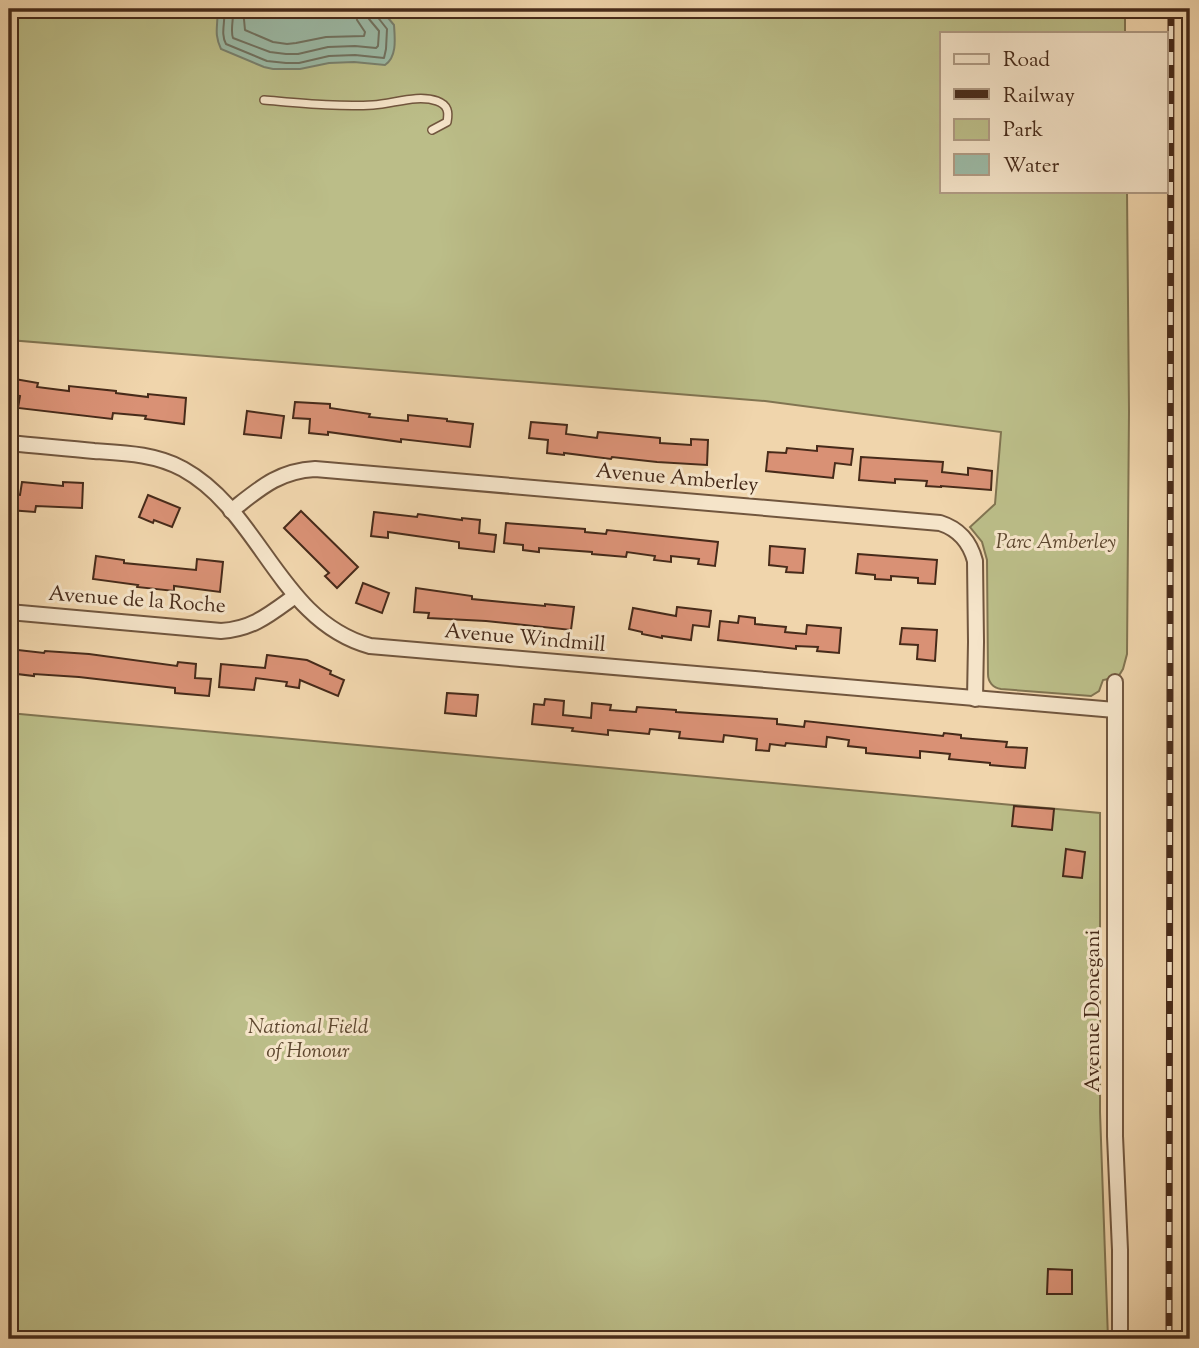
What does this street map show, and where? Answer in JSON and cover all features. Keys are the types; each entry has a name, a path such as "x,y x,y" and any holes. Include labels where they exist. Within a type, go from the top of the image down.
{"street":[{"name":"Avenue Windmill","path":"9,443 133,454 160,459 181,468 212,489 295,596 314,616 338,634 361,644 381,648 1115,710"},
{"name":"Avenue Amberley","path":"231,511 273,479 293,472 315,469 940,523 953,528 965,539 975,561 975,699"},
{"name":"Avenue de la Roche","path":"9,612 221,631 252,625 295,596"},
{"name":"Avenue Donegani","path":"1115,682 1115,1136 1120,1250 1120,1339"}],"lane":[{"path":"264,100 374,105 421,98 446,106 449,114 447,122 432,130"}],"green space":[{"name":"Parc Amberley","path":"9,9 1125,9 1125,32 940,32 940,192 1127,192 1127,654 1118,677 1103,680 1099,691 1091,696 1001,689 990,682 987,560 982,542 970,527 995,504 1001,432 765,401 9,340"},
{"name":"National Field of Honour","path":"9,713 1100,813 1100,1112 1108,1339 9,1339"}],"water":[{"path":"217,9 378,9 394,25 392,57 385,65 354,62 329,63 300,69 264,67 221,49 217,33"}],"building":[{"path":"9,378 38,383 37,387 69,391 69,386 148,397 148,394 186,398 184,424 145,419 146,416 113,413 112,419 18,408 20,396 9,394"},
{"path":"295,402 330,404 330,408 370,414 369,417 408,421 408,415 473,424 470,447 401,439 401,442 328,432 328,435 309,433 310,419 293,418"},
{"path":"247,411 284,416 281,438 244,434"},
{"path":"531,422 567,425 566,434 597,438 598,432 660,438 660,443 691,445 691,439 708,440 707,465 547,453 548,440 529,438"},
{"path":"817,446 853,449 851,465 835,463 833,478 766,471 768,452 786,453 787,448 817,451"},
{"path":"861,457 943,462 942,472 968,475 968,468 992,471 991,490 926,486 927,481 895,479 895,483 859,480"},
{"path":"22,482 63,486 63,482 83,483 82,508 36,506 35,512 9,510 9,494 20,495"},
{"path":"148,495 180,508 172,527 139,517"},
{"path":"301,511 358,567 337,588 325,576 329,573 284,528"},
{"path":"374,512 480,520 479,533 496,535 494,552 459,548 459,542 388,532 388,538 371,536"},
{"path":"506,523 718,542 715,566 698,564 699,559 671,556 671,562 654,560 655,556 627,552 626,557 539,548 539,552 523,550 523,545 504,543"},
{"path":"770,546 805,549 803,573 786,572 787,567 769,565"},
{"path":"858,554 937,560 935,584 918,583 918,578 891,576 891,580 875,579 875,575 856,573"},
{"path":"96,556 124,560 124,563 196,570 197,559 223,562 220,592 174,586 174,591 93,579"},
{"path":"363,583 389,593 382,613 356,603"},
{"path":"416,588 472,596 472,599 574,607 571,630 428,618 429,613 414,612"},
{"path":"677,607 711,611 709,627 693,625 691,640 662,638 629,629 633,608 676,616"},
{"path":"739,616 755,618 755,624 786,627 785,632 806,634 807,625 841,628 839,653 817,651 818,647 796,646 796,649 718,640 720,621 738,623"},
{"path":"902,628 937,630 935,661 917,659 918,645 900,644"},
{"path":"9,649 89,654 177,666 178,662 196,664 195,678 211,679 209,696 175,693 175,688 79,677 9,673"},
{"path":"267,655 307,660 331,671 330,674 344,680 338,696 300,680 299,688 286,686 287,682 256,678 254,690 219,687 221,664 265,668"},
{"path":"447,693 478,695 476,716 445,713"},
{"path":"545,699 564,701 563,715 591,718 592,703 611,705 610,710 636,712 637,707 676,710 777,719 777,724 804,727 805,721 943,736 944,733 961,735 961,738 1007,742 1006,747 1027,748 1025,768 949,759 950,754 920,751 920,758 866,753 866,748 848,746 849,740 827,737 826,747 770,744 769,751 756,750 757,739 724,735 723,742 679,738 680,732 650,729 649,734 608,730 608,735 532,724 534,704 544,705"},
{"path":"1014,806 1054,809 1052,830 1012,826"},
{"path":"1066,849 1085,852 1082,878 1063,876"},
{"path":"1048,1269 1072,1270 1072,1294 1047,1294"}],"railway":[{"path":"1169,1339 1171,9"}]}
